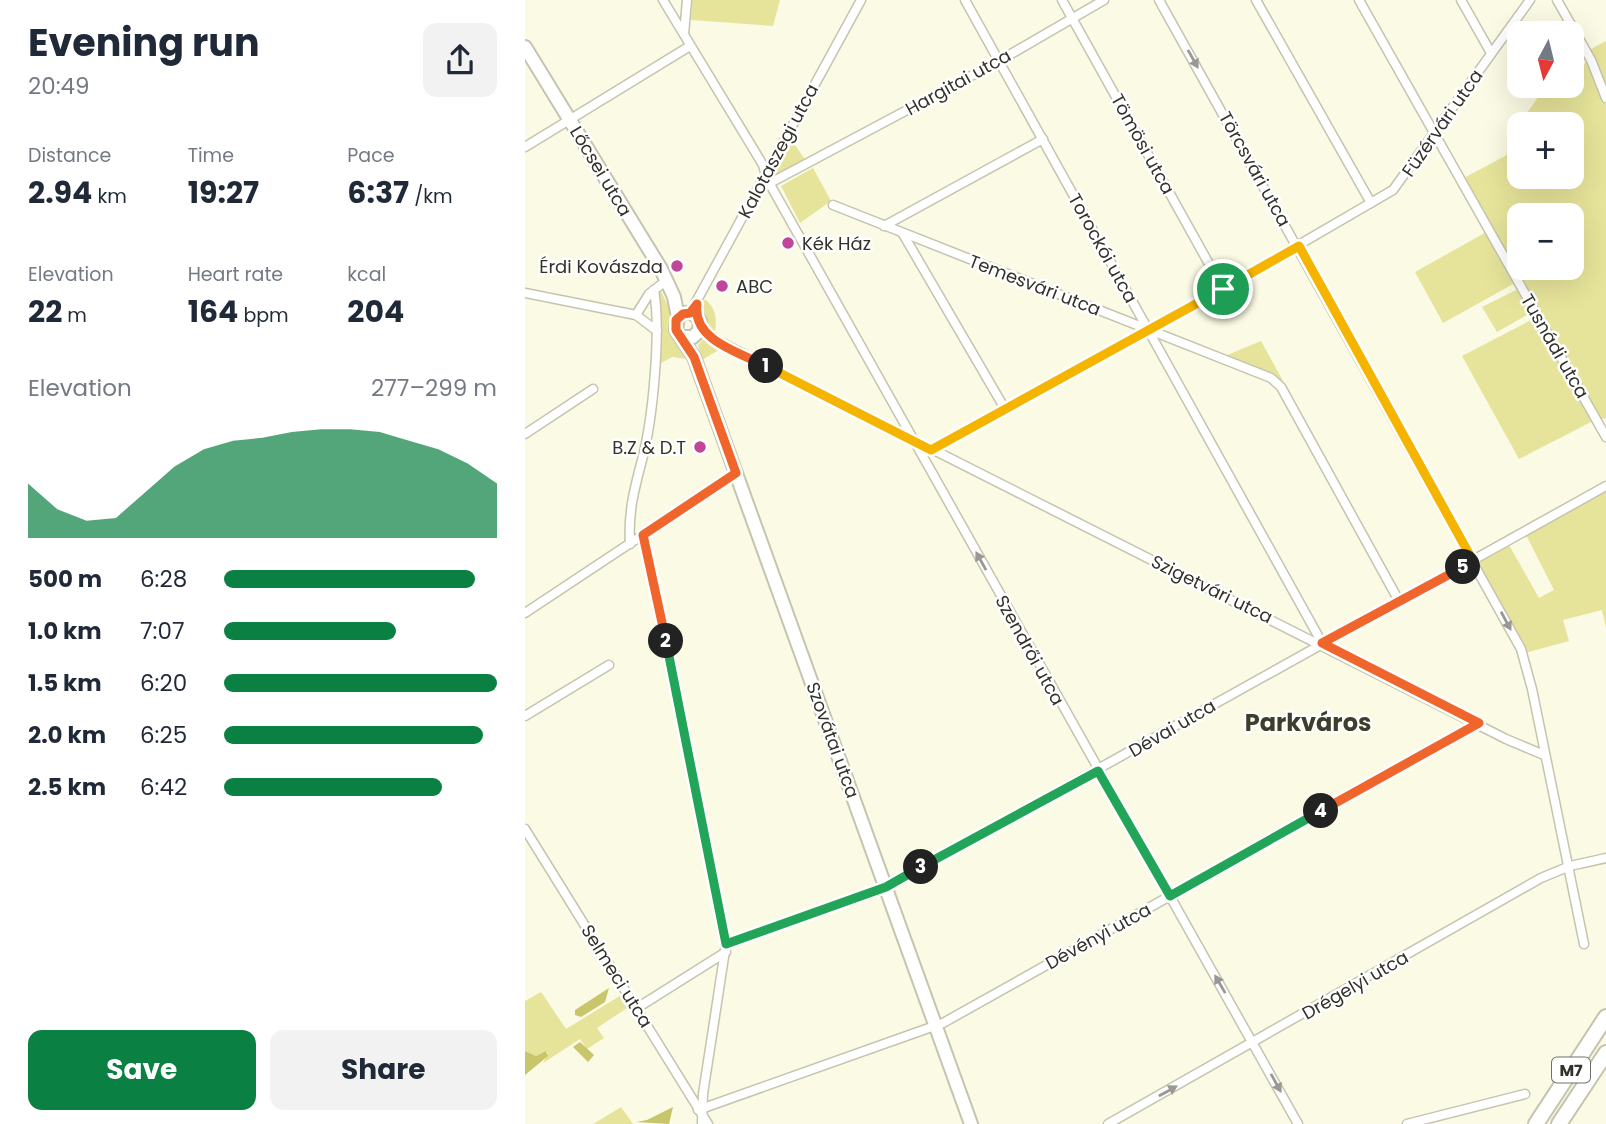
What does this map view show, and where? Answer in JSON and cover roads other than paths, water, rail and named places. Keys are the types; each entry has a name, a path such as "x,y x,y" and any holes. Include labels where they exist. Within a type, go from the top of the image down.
{"highway":[{"name":"M7","path":"1536,1124 1606,1017"},
{"name":"M7","path":"1559,1124 1606,1053"}],"street":[{"name":"Szendrői utca","path":"663,0 763,164 765,174 1098,771 1299,1124"},
{"path":"684,34 687,0"},
{"name":"Kalotaszegi utca","path":"689,312 861,0"},
{"name":"Torockói utca","path":"965,0 1322,643"},
{"name":"Tömösi utca","path":"1062,0 1223,289"},
{"name":"Hargitai utca","path":"772,183 999,61 1104,0"},
{"name":"Törcsvári utca","path":"1160,0 1521,649 1544,755"},
{"path":"1256,0 1371,203"},
{"name":"Tusnádi utca","path":"1359,0 1606,437"},
{"path":"1461,0 1491,54"},
{"name":"Füzérvári utca","path":"931,450 1223,289 1397,187 1530,0"},
{"path":"1557,0 1591,60 1606,98"},
{"path":"525,147 690,46"},
{"name":"Lőcsei utca","path":"525,47 667,279 674,297 689,312"},
{"path":"884,226 1043,139"},
{"name":"Temesvári utca","path":"832,205 1265,375 1281,387 1399,601"},
{"path":"902,234 1005,409"},
{"path":"636,315 654,290 667,279"},
{"path":"630,544 630,505 641,462 657,331 654,290"},
{"path":"525,293 636,315 657,331"},
{"path":"689,312 697,335 675,327 689,312"},
{"name":"Szigetvári utca","path":"697,335 1544,755"},
{"name":"Szovátai utca","path":"697,335 694,357 971,1124"},
{"path":"525,434 593,389"},
{"path":"525,613 736,473"},
{"name":"Dévai utca","path":"637,1008 726,948 886,887 1606,486"},
{"path":"643,535 726,948 701,1114"},
{"path":"525,716 609,665"},
{"name":"Dévényi utca","path":"701,1114 936,1026 1171,898 1479,723"},
{"path":"1544,755 1570,866 1584,944"},
{"name":"Selmeci utca","path":"525,829 708,1124"},
{"name":"Drégelyi utca","path":"1108,1124 1541,878 1570,866 1606,858"},
{"path":"1407,1124 1525,1094"}],"place":[{"name":"Kék Ház","path":"788,243"},
{"name":"Érdi Kovászda","path":"677,266"},
{"name":"ABC","path":"722,286"},
{"name":"B.Z & D.T","path":"700,447"}],"district":[{"name":"Parkváros","path":"1308,722"}]}
